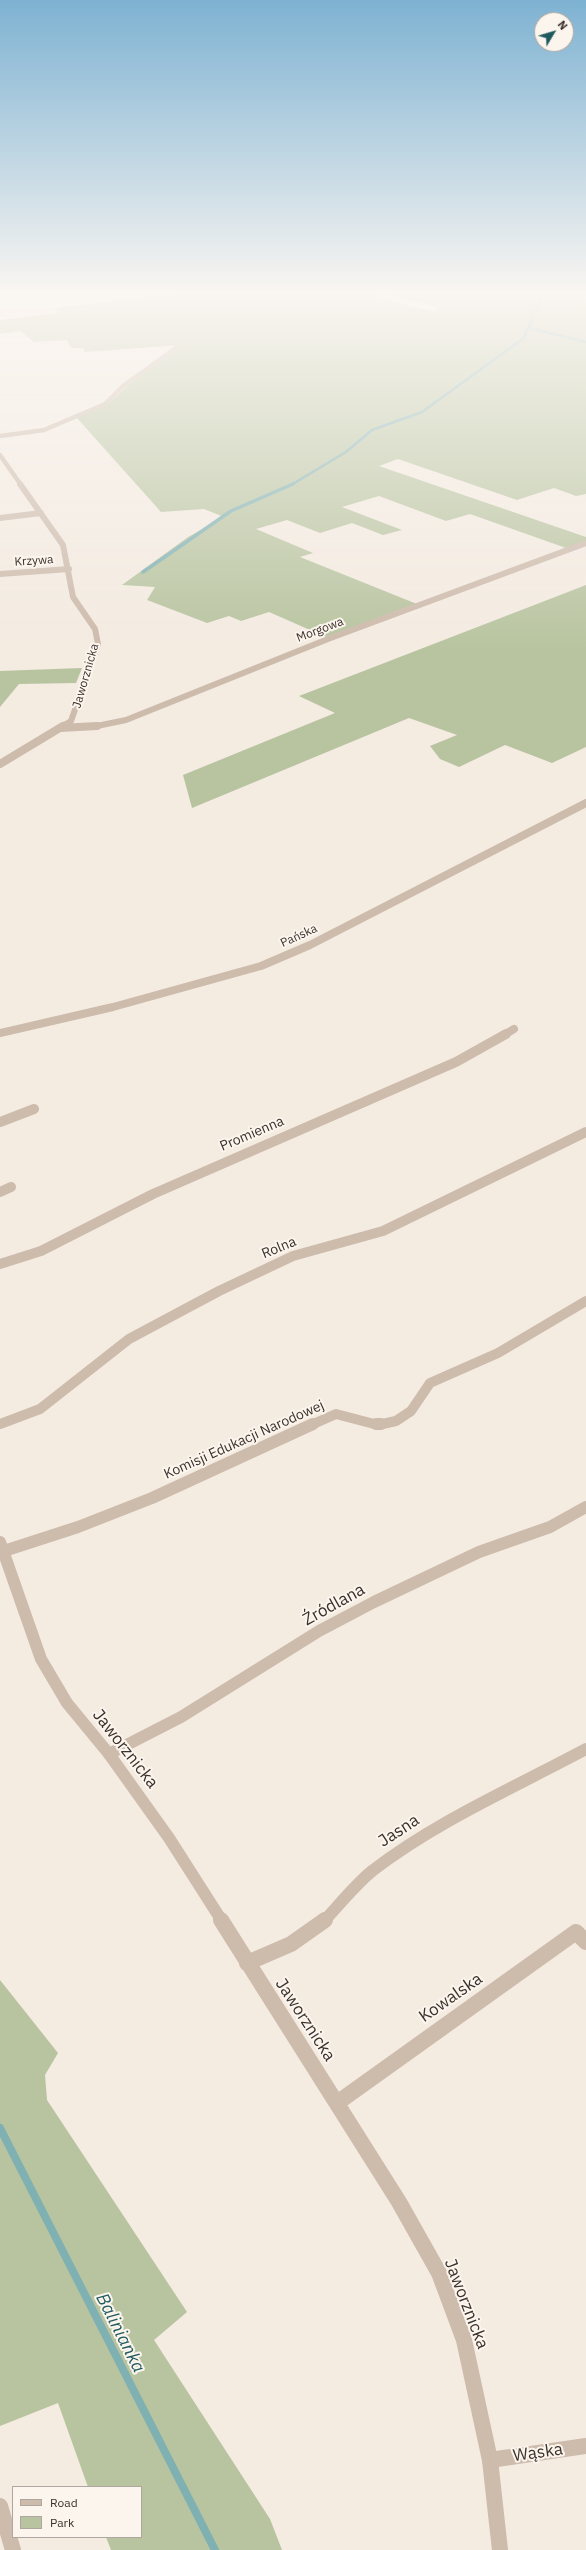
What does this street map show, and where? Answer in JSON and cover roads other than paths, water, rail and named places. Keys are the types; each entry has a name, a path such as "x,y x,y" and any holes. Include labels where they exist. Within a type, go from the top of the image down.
{"street":[{"path":"0,436 44,430 88,412"},
{"name":"Jaworznicka","path":"0,455 63,545 69,569 73,597 95,629 98,644 71,720 0,764"},
{"path":"0,518 41,513"},
{"name":"Morgowa","path":"60,728 88,728 126,720 328,639 586,543"},
{"name":"Krzywa","path":"0,574 69,569"},
{"name":"Pańska","path":"0,1033 113,1007 261,966 310,945 586,803"},
{"name":"Promienna","path":"0,1264 41,1251 147,1197 252,1148 456,1062 514,1029"},
{"path":"0,1122 34,1109"},
{"name":"Rolna","path":"0,1424 40,1409 129,1339 219,1291 293,1256 383,1231 586,1132"},
{"path":"0,1192 11,1187"},
{"name":"Komisji Edukacji Narodowej","path":"2,1547 78,1527 152,1498 336,1414 378,1425 396,1421 411,1411 430,1383 498,1354 586,1301"},
{"name":"Źródlana","path":"109,1754 181,1717 319,1631 374,1602 479,1552 550,1527 586,1507"},
{"name":"Jaworznicka","path":"2,1547 41,1659 67,1703 109,1754 170,1838 247,1963 399,2202 439,2273 464,2340 490,2460 500,2550"},
{"name":"Jasna","path":"247,1963 291,1944 319,1926 371,1872 396,1854 440,1827 586,1749"},
{"name":"Kowalska","path":"337,2103 446,2023 576,1932 586,1942"},
{"name":"Wąska","path":"490,2460 586,2446"},
{"path":"0,2506 13,2550"}],"waterway":[{"path":"292,485 346,452 372,430 422,412"},
{"path":"143,572 231,511 292,485"},
{"name":"Balinianka","path":"0,2128 215,2550"}]}
